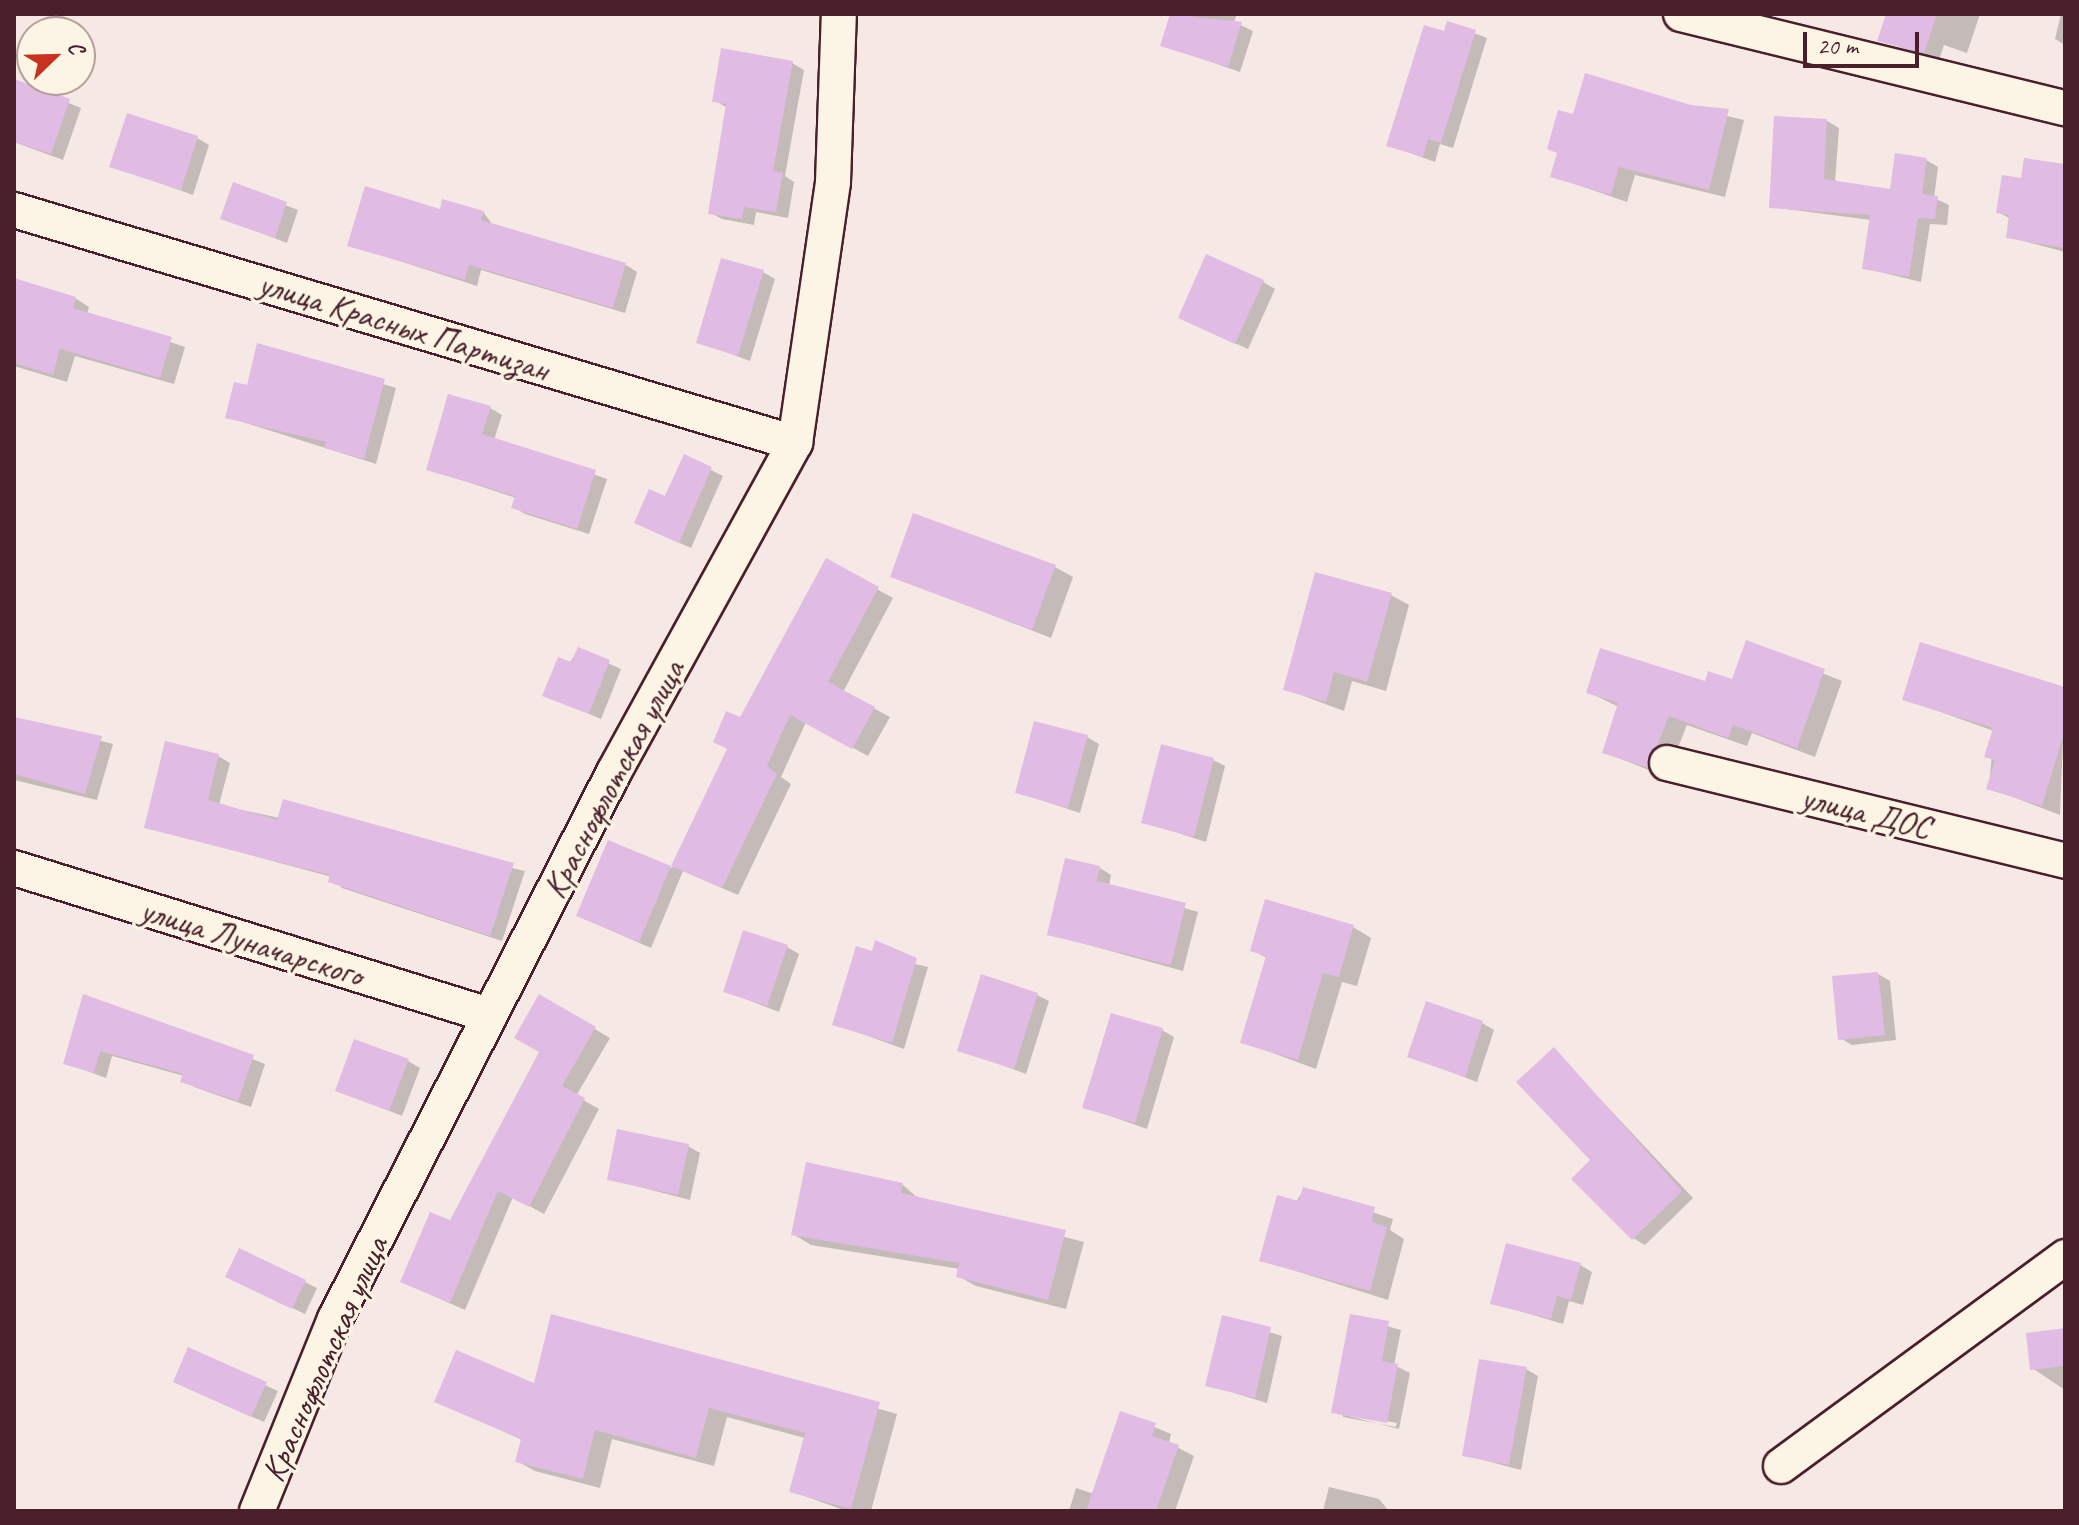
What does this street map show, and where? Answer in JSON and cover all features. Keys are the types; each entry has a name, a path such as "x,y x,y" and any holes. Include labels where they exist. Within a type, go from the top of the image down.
{"street":[{"name":"Краснофлотская улица","path":"257,1511 335,1319 490,1015 795,443 833,182 839,14"},
{"path":"1681,14 2065,108"},
{"name":"улица Красных Партизан","path":"14,210 795,443"},
{"name":"улица ДОС","path":"1667,763 2065,861"},
{"name":"улица Луначарского","path":"14,868 490,1015"},
{"path":"1781,1466 2065,1257"}],"building":[{"path":"1170,14 1242,22 1228,67 1160,46"},
{"path":"1886,14 1937,14 1924,53 1877,41"},
{"path":"1447,21 1476,30 1441,143 1428,139 1423,157 1386,146 1424,25 1444,31"},
{"path":"721,48 793,61 773,171 783,173 776,212 744,207 742,219 708,214 726,104 712,102"},
{"path":"1585,73 1691,105 1729,109 1709,190 1619,167 1611,195 1550,177 1557,153 1547,149 1558,110 1573,114"},
{"path":"14,79 16,96 62,96 70,99 51,154 14,142"},
{"path":"127,113 198,136 181,190 109,167"},
{"path":"1774,116 1827,119 1824,179 1890,189 1895,153 1927,158 1922,194 1938,196 1935,219 1918,218 1909,277 1862,269 1870,215 1769,208"},
{"path":"2024,158 2065,164 2065,248 2006,238 2009,215 1996,213 2002,175 2021,178"},
{"path":"233,182 287,202 275,238 220,219"},
{"path":"365,186 440,209 442,199 484,211 481,220 626,263 613,308 469,265 465,280 347,246"},
{"path":"1206,254 1264,280 1235,344 1178,318"},
{"path":"721,258 764,270 738,356 696,343"},
{"path":"14,278 76,297 73,308 172,337 160,378 60,349 53,375 14,363"},
{"path":"257,343 385,379 364,459 324,448 326,442 225,418 234,382 247,385"},
{"path":"448,394 491,406 482,434 596,470 577,529 511,508 515,496 426,470"},
{"path":"684,454 712,467 679,543 634,523 649,489 665,496"},
{"path":"913,513 1056,565 1032,630 890,577"},
{"path":"826,558 879,587 828,682 875,707 852,749 790,715 767,766 777,774 722,888 671,866 727,749 713,742 726,711 740,717"},
{"path":"1315,572 1392,593 1367,682 1334,672 1326,702 1283,690"},
{"path":"1746,640 1825,669 1797,748 1733,725 1728,738 1669,716 1648,768 1602,753 1618,703 1586,693 1600,648 1705,681 1708,671 1732,679"},
{"path":"1920,642 2065,687 2065,730 2042,806 1986,789 1995,760 1984,757 1993,728 1902,700"},
{"path":"578,647 610,660 589,714 542,696 558,657 571,662"},
{"path":"14,717 102,736 85,794 14,774"},
{"path":"1034,721 1088,735 1068,808 1015,793"},
{"path":"165,741 219,754 208,800 277,820 283,799 514,863 490,936 328,882 330,875 144,828"},
{"path":"1161,744 1214,758 1194,837 1141,823"},
{"path":"608,840 671,866 639,942 576,916"},
{"path":"1065,858 1100,866 1097,881 1186,903 1171,965 1047,935"},
{"path":"1265,899 1354,925 1339,977 1323,973 1298,1060 1240,1043 1266,956 1250,951"},
{"path":"743,930 788,945 767,1006 723,992"},
{"path":"875,940 917,958 892,1043 832,1025 856,946 872,951"},
{"path":"1878,972 1885,1035 1838,1040 1832,976"},
{"path":"981,974 1038,993 1014,1069 957,1051"},
{"path":"83,994 254,1055 238,1101 180,1082 183,1074 100,1051 94,1073 63,1064"},
{"path":"539,994 596,1027 562,1086 585,1098 529,1207 498,1191 450,1303 400,1282 430,1212 450,1220 539,1052 514,1038"},
{"path":"1426,1001 1483,1021 1465,1077 1407,1057"},
{"path":"1111,1013 1163,1028 1135,1123 1082,1108"},
{"path":"354,1039 409,1059 389,1111 335,1091"},
{"path":"1554,1047 1682,1191 1632,1240 1571,1179 1590,1160 1516,1082"},
{"path":"617,1129 689,1144 678,1195 607,1180"},
{"path":"806,1162 903,1183 901,1193 1066,1230 1048,1300 956,1277 959,1263 791,1235"},
{"path":"1303,1187 1375,1207 1372,1222 1387,1227 1370,1291 1259,1261 1277,1195 1299,1201"},
{"path":"1506,1243 1581,1263 1571,1300 1557,1296 1551,1319 1490,1304"},
{"path":"239,1248 306,1280 292,1309 225,1277"},
{"path":"551,1314 880,1402 851,1509 789,1492 805,1433 709,1408 696,1458 595,1430 583,1479 515,1462 521,1439 434,1402 456,1350 534,1383"},
{"path":"1350,1314 1389,1321 1382,1361 1398,1364 1387,1423 1331,1413"},
{"path":"1222,1315 1271,1327 1255,1398 1205,1386"},
{"path":"2065,1328 2065,1366 2030,1370 2026,1333"},
{"path":"188,1347 267,1382 251,1417 173,1382"},
{"path":"1479,1359 1527,1367 1509,1465 1462,1456"},
{"path":"1120,1411 1156,1423 1152,1436 1179,1445 1156,1511 1086,1511"}]}
